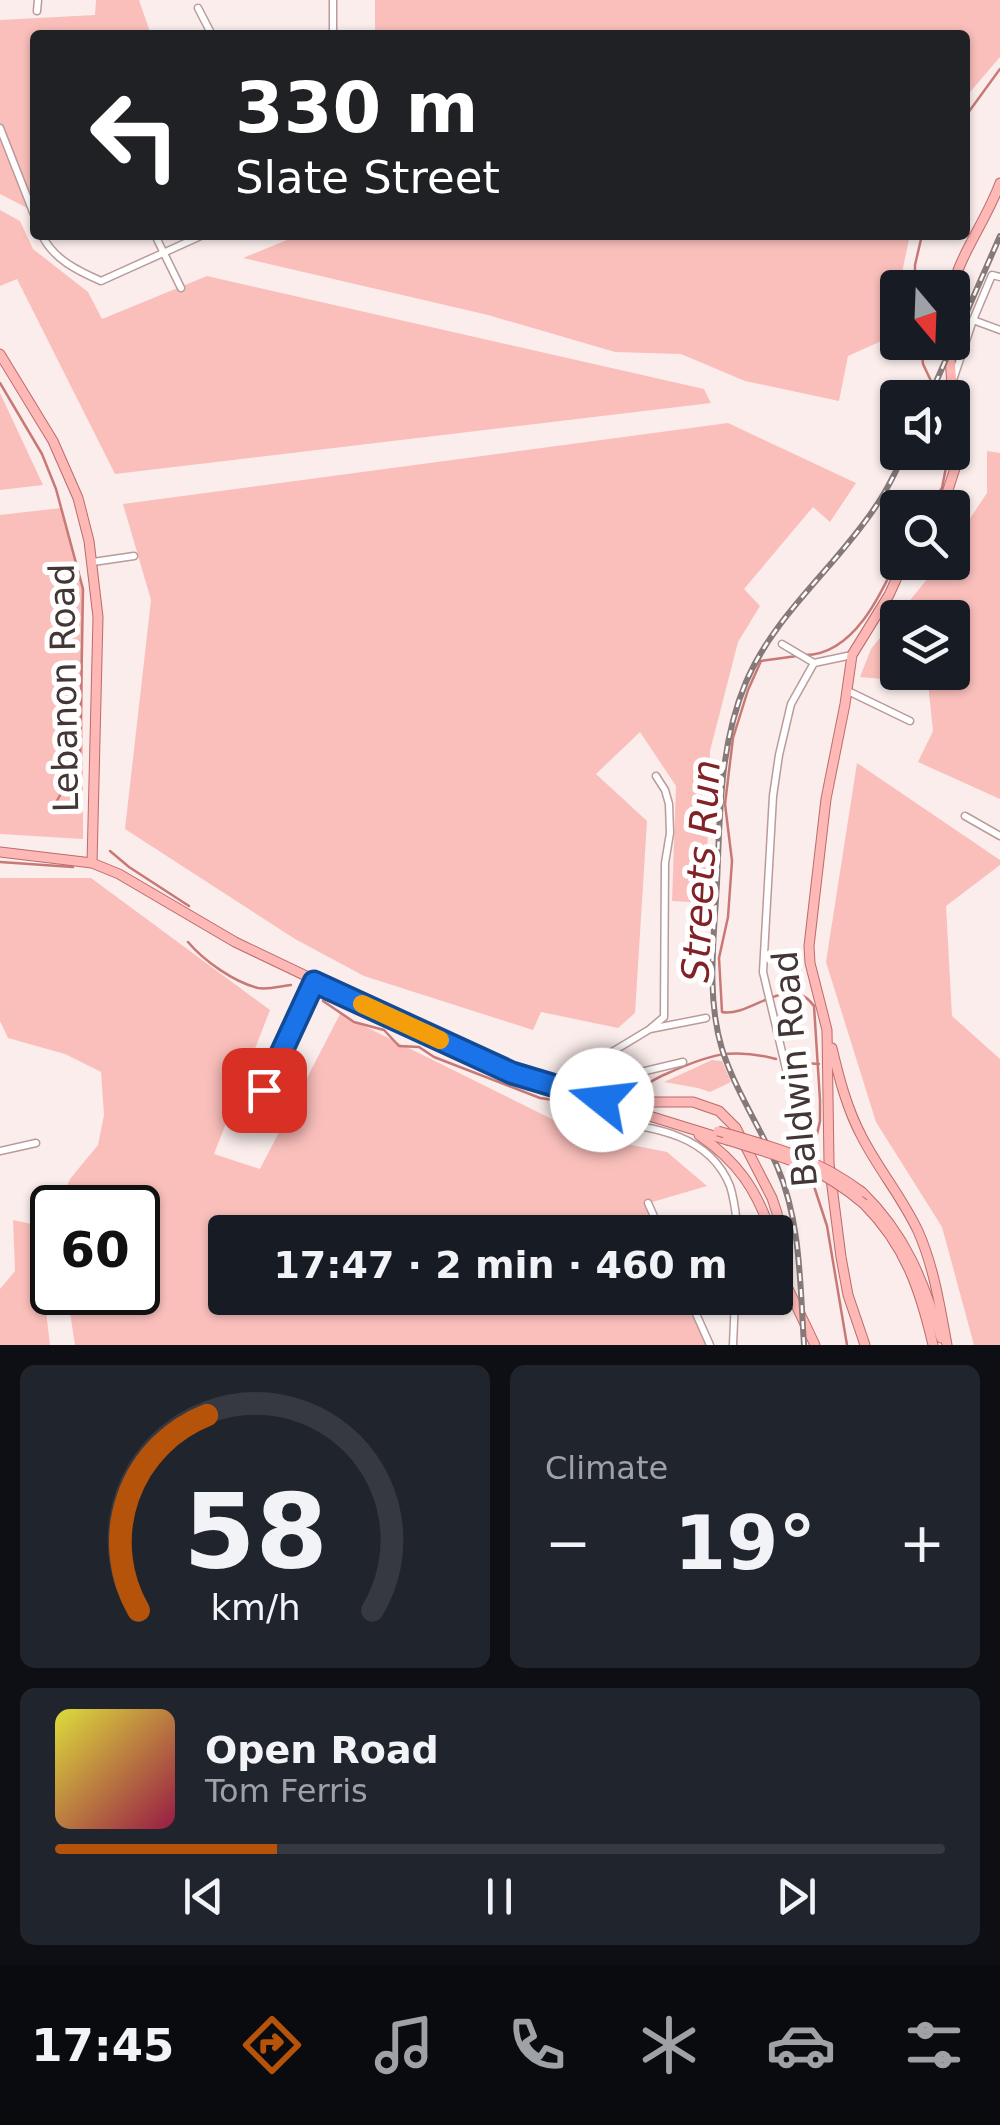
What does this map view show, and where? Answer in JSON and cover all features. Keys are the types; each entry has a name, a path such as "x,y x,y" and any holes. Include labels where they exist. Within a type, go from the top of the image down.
{"main road":[{"path":"958,270 1000,183"},
{"name":"Lebanon Road","path":"0,354 60,454 78,498 93,562 98,672 92,864"},
{"name":"Baldwin Road","path":"864,1345 845,1280 833,1199 827,1030 809,946 826,799 852,654 896,580"},
{"path":"0,852 92,864 119,874 235,942 512,1073 788,1158 824,1174 864,1204 888,1230 906,1259 934,1345"},
{"path":"822,1006 852,1117 904,1202 930,1261 945,1345"},
{"path":"597,1099 693,1102 730,1120 749,1150 777,1215"},
{"path":"627,1108 810,1160 862,1192 891,1224 913,1259 945,1345"},
{"path":"684,1127 716,1147 747,1179 764,1215"},
{"path":"793,1302 814,1345"}],"street":[{"path":"36,10 38,0"},
{"path":"332,30 333,0"},
{"path":"198,8 209,30"},
{"path":"0,128 30,204"},
{"path":"44,240 71,268 101,281 192,240"},
{"path":"158,240 181,288"},
{"path":"953,380 973,320 996,276"},
{"path":"973,320 1000,330"},
{"path":"93,562 134,556"},
{"path":"782,644 814,663 852,654"},
{"path":"795,1113 763,972 772,796 791,704 814,663"},
{"path":"848,690 910,720"},
{"path":"656,776 669,804 670,832 665,863 664,1017 602,1058 597,1099 590,1112 597,1120 628,1123 680,1137 710,1155 730,1188 735,1215"},
{"path":"964,816 1000,836"},
{"path":"248,1127 314,982"},
{"path":"650,1028 706,1018"},
{"path":"601,1061 640,1072 683,1062"},
{"path":"0,1152 36,1143"},
{"path":"648,1203 653,1215"},
{"path":"697,1315 710,1345"},
{"path":"733,1345 735,1315"}],"shaded area":[{"path":"96,0 139,0 149,30 30,30 30,209 0,194 0,20 95,15"},
{"path":"375,0 1000,0 1000,57 970,92 970,30 375,30"},
{"path":"0,210 20,221 33,249 88,292 102,319 207,276 704,389 711,403 115,474 17,279 0,286"},
{"path":"287,240 909,240 903,270 880,270 880,342 848,356 839,401 745,381 681,354 615,352 488,315 243,258"},
{"path":"0,393 43,485 0,490"},
{"path":"728,423 856,483 830,522 813,507 744,589 760,606 738,642 710,751 706,903 672,901 676,786 640,732 596,774 647,821 635,1013 618,1028 541,1012 533,1030 364,976 295,939 125,829 151,600 123,504"},
{"path":"987,451 1000,453 1000,799 918,762 933,731 929,690 970,690 970,600 910,600 926,580 970,580 970,518 987,493"},
{"path":"61,508 83,589 83,839 0,834 0,515"},
{"path":"880,638 880,679 860,677"},
{"path":"857,763 1000,860 1000,865 946,906 952,1016 1000,1059 1000,1345 974,1345 942,1227 876,1122 826,962"},
{"path":"0,878 91,878 270,1010 214,1154 260,1169 340,1014 586,1136 667,1152 707,1186 649,1203 654,1215 208,1215 208,1315 697,1315 710,1345 75,1345 70,1315 160,1315 160,1185 67,1185 98,1145 104,1115 101,1072 65,1054 8,1038 0,1021"},
{"path":"712,1060 722,1061 731,1082 710,1092 664,1082"},
{"path":"13,1220 30,1224 30,1315 46,1315 50,1345 0,1345 0,1289 15,1271"}],"waterway":[{"name":"Streets Run","path":"970,110 1000,69"},
{"name":"Streets Run","path":"915,270 921,240"},
{"name":"Streets Run","path":"923,360 931,380"},
{"path":"0,383 42,454 56,489 83,589 80,760 54,806"},
{"name":"Streets Run","path":"941,490 946,470"},
{"name":"Streets Run","path":"805,655 822,652 851,634 874,605 887,580"},
{"name":"Streets Run","path":"797,656 761,661 733,738 725,804 732,861 728,917 719,958 722,1012 745,1009 793,993 804,996 814,1006 820,1121 811,1161"},
{"path":"110,851 189,906"},
{"path":"0,862 73,867"},
{"path":"188,942 239,981 266,989 291,985"},
{"path":"323,1001 354,1022 384,1030 399,1046 419,1047 434,1057 540,1098 579,1104"},
{"path":"623,1097 660,1076 707,1058 732,1053 776,1059"},
{"path":"791,1062 819,1064"},
{"name":"Streets Run","path":"810,1174 827,1226 847,1345"}],"railway":[{"path":"937,380 1000,236"},
{"path":"804,1345 798,1254 785,1187 727,1064 717,1029 713,946 722,781 737,706 758,657 860,528 896,470"}],"slow traffic":[{"path":"362,1004 440,1040"}],"route":[{"path":"264,1090 314,982 512,1073 602,1100"}]}
